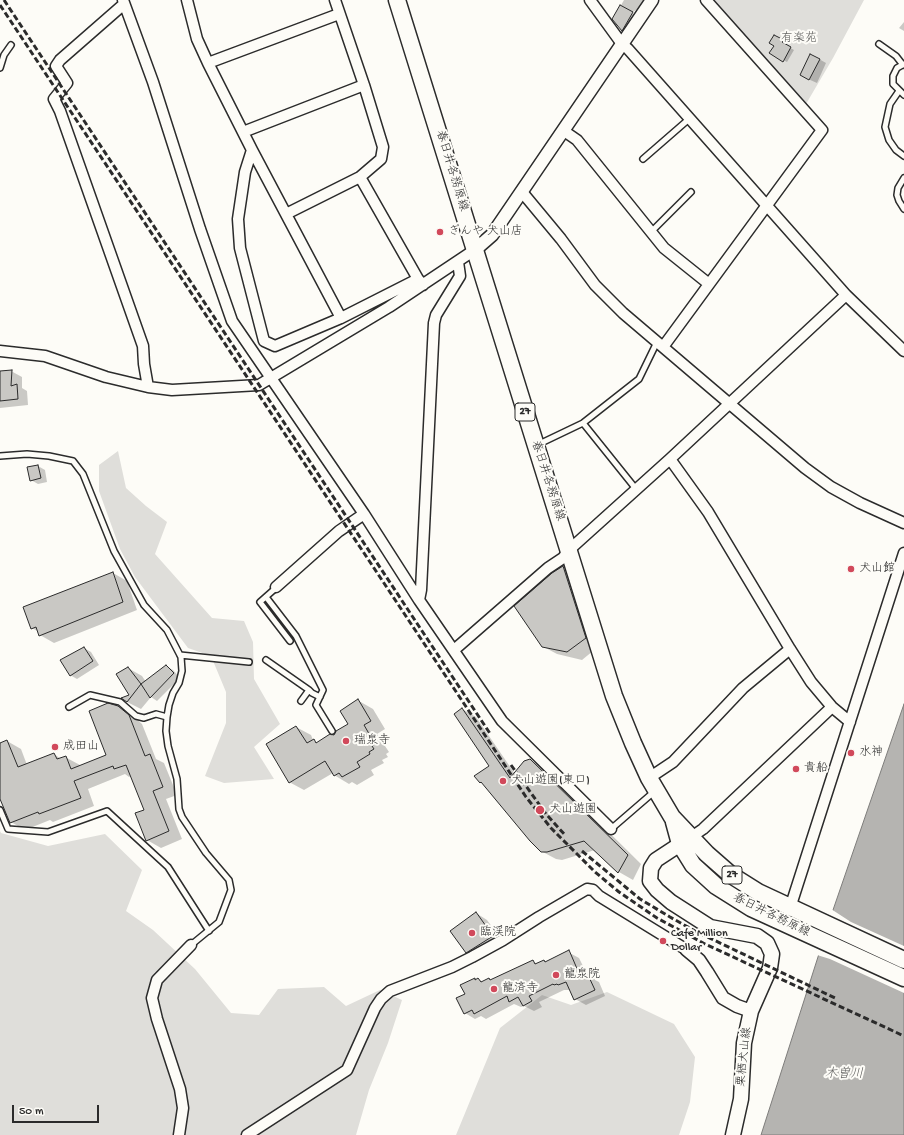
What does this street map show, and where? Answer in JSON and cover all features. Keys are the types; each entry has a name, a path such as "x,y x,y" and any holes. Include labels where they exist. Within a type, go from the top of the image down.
{"main road":[{"name":"春日井各務原線","path":"398,0 614,696 652,784 685,841 693,866 716,886 751,908 803,923 904,960"},
{"name":"春日井各務原線","path":"685,841 706,854 731,875 758,892 790,908 803,923 874,964 904,978"},
{"name":"栗栖犬山線","path":"685,841 659,857 651,868 650,881 657,890 671,902 710,926 757,936 766,944 772,954 770,968 751,1011 744,1043 741,1099 733,1135"}],"street":[{"path":"187,0 197,39 208,63 252,150 341,318"},
{"path":"286,214 360,177 381,159 383,147 335,0"},
{"path":"590,0 622,44 766,207 846,296 904,351"},
{"path":"252,150 245,172 238,219 240,248 264,341 276,346 421,282 458,262 492,235 652,0"},
{"path":"660,345 709,284 822,130 706,0"},
{"path":"148,388 143,346 60,111 54,99 67,83 56,66 60,60 124,2 232,321 364,514 419,600 502,721 611,829"},
{"path":"208,63 339,14"},
{"path":"243,132 364,85"},
{"path":"564,131 577,140 664,248 709,284"},
{"path":"360,177 421,282"},
{"path":"522,192 561,239 595,285 623,313 804,468 831,487 860,503 904,523"},
{"path":"419,600 421,590 434,323 436,315 460,276 458,262"},
{"path":"0,351 45,356 106,377 148,388 172,390 260,385 376,316 421,282"},
{"path":"454,650 548,568 563,558 569,550 846,296"},
{"path":"670,459 708,512 811,682 832,706 850,722"},
{"path":"276,587 339,531 364,514"},
{"path":"790,908 904,554"},
{"path":"652,784 743,688 790,649"},
{"path":"685,841 703,829 832,706"},
{"path":"247,1135 347,1070 375,1008 381,999 390,991 452,967 472,957 503,940 577,891 587,889 593,890 599,896 687,950 699,960 723,998 737,1006 751,1011"},
{"path":"179,1135 183,1108 180,1089 152,998 156,980 191,945"}],"lane":[{"path":"879,44 896,56 903,64 897,68 893,76 893,84 904,95"},
{"path":"0,68 4,55 11,45"},
{"path":"899,91 890,104 885,127 896,150 904,156"},
{"path":"643,159 689,119"},
{"path":"904,178 898,188 897,195 904,209"},
{"path":"651,232 691,192"},
{"path":"536,446 584,423 638,379 660,345"},
{"path":"584,423 636,489"},
{"path":"0,456 27,454 50,456 73,461 83,474 114,551 144,605 167,630 180,655 182,671 179,683 171,699 167,717 168,746 177,779 179,809 182,817 206,853 229,880 231,890 219,922 191,945"},
{"path":"276,587 260,602 290,642"},
{"path":"266,597 296,636 323,690 316,705 332,730"},
{"path":"180,655 249,662"},
{"path":"266,660 309,690 312,694 320,697"},
{"path":"301,701 309,690"},
{"path":"69,706 90,695 120,702 136,716 144,718 156,714 167,717"},
{"path":"611,829 652,784"},
{"path":"0,810 8,828 48,832 107,811 168,867 209,931"}],"green space":[{"name":"有楽苑","path":"714,0 864,0 806,104"},
{"path":"118,451 126,488 167,522 155,554 212,618 244,621 253,642 254,679 280,724 254,747 274,779 224,783 205,776 226,723 226,692 211,656 188,648 135,577 120,549 99,491 99,465"},
{"path":"0,831 1,833 48,846 105,834 142,870 126,911 153,930 195,969 231,1013 259,1015 278,989 324,987 346,1006 380,990 402,1000 388,1043 369,1090 356,1135 0,1135"},
{"path":"607,992 674,1024 695,1057 690,1102 679,1135 456,1135 500,1028 542,995 571,1005"}],"water":[{"name":"木曽川","path":"904,704 904,1135 761,1135 833,910"}],"pier":[{"path":"831,909 851,922 904,946 904,993 830,959 817,955"}],"building":[{"path":"620,5 633,12 622,31 612,19"},
{"path":"774,35 784,40 782,42 791,47 783,62 769,53 774,46 769,43"},
{"path":"810,54 820,59 809,80 800,75"},
{"path":"12,370 11,386 17,384 18,399 0,401 0,371"},
{"path":"38,465 41,478 30,481 27,467"},
{"path":"563,566 586,638 567,652 542,647 514,606 552,573"},
{"path":"113,572 123,602 39,636 36,627 31,629 23,607"},
{"path":"84,647 93,661 70,676 60,660"},
{"path":"166,665 174,673 150,698 141,684"},
{"path":"128,667 141,684 127,702 121,698 129,695 116,674"},
{"name":"瑞泉寺","path":"358,699 371,721 364,725 375,744 372,746 374,749 369,752 370,754 357,762 360,767 342,777 339,773 334,776 325,761 289,783 266,744 296,726 307,743 314,739 316,743 330,734 334,735 336,731 348,724 340,711"},
{"path":"108,703 118,706 129,715 145,756 150,754 163,787 153,791 169,831 146,841 135,813 144,810 126,765 114,769 113,766 74,781 81,798 10,823 0,799 0,743 7,740 18,767 54,753 57,759 66,756 71,769 106,755 89,711"},
{"path":"462,708 510,778 524,761 530,759 628,855 618,873 584,841 547,852 541,852 530,841 481,782 480,783 474,776 489,766 454,714"},
{"name":"臨渓院","path":"476,912 493,936 466,953 450,931"},
{"path":"569,950 578,971 583,969 586,976 588,975 595,990 574,1000 566,982 558,985 553,984 529,996 532,1001 523,1006 518,997 509,1002 507,996 474,1014 472,1010 464,1014 456,998 465,994 460,985 475,978 475,980 478,978 481,982 489,978 490,980 533,960 535,964 544,960 545,962"}],"railway":[{"path":"4,0 491,735"},
{"path":"0,5 526,797 551,828 595,872 619,892 657,918 705,944 904,1036"},
{"path":"511,765 546,814 565,835"},
{"path":"582,851 640,899 670,917 695,931 837,999"}],"place":[{"name":"ぎんや 犬山店","path":"440,232"},
{"name":"犬山館","path":"851,569"},
{"name":"瑞泉寺","path":"346,741"},
{"name":"成田山","path":"55,747"},
{"name":"水神","path":"851,753"},
{"name":"貴船","path":"796,769"},
{"name":"犬山遊園(東口)","path":"503,781"},
{"name":"犬山遊園","path":"540,810"},
{"name":"臨渓院","path":"472,933"},
{"name":"Cafe Million Dollar","path":"663,941"},
{"name":"龍泉院","path":"556,975"},
{"name":"龍済寺","path":"494,989"}]}
